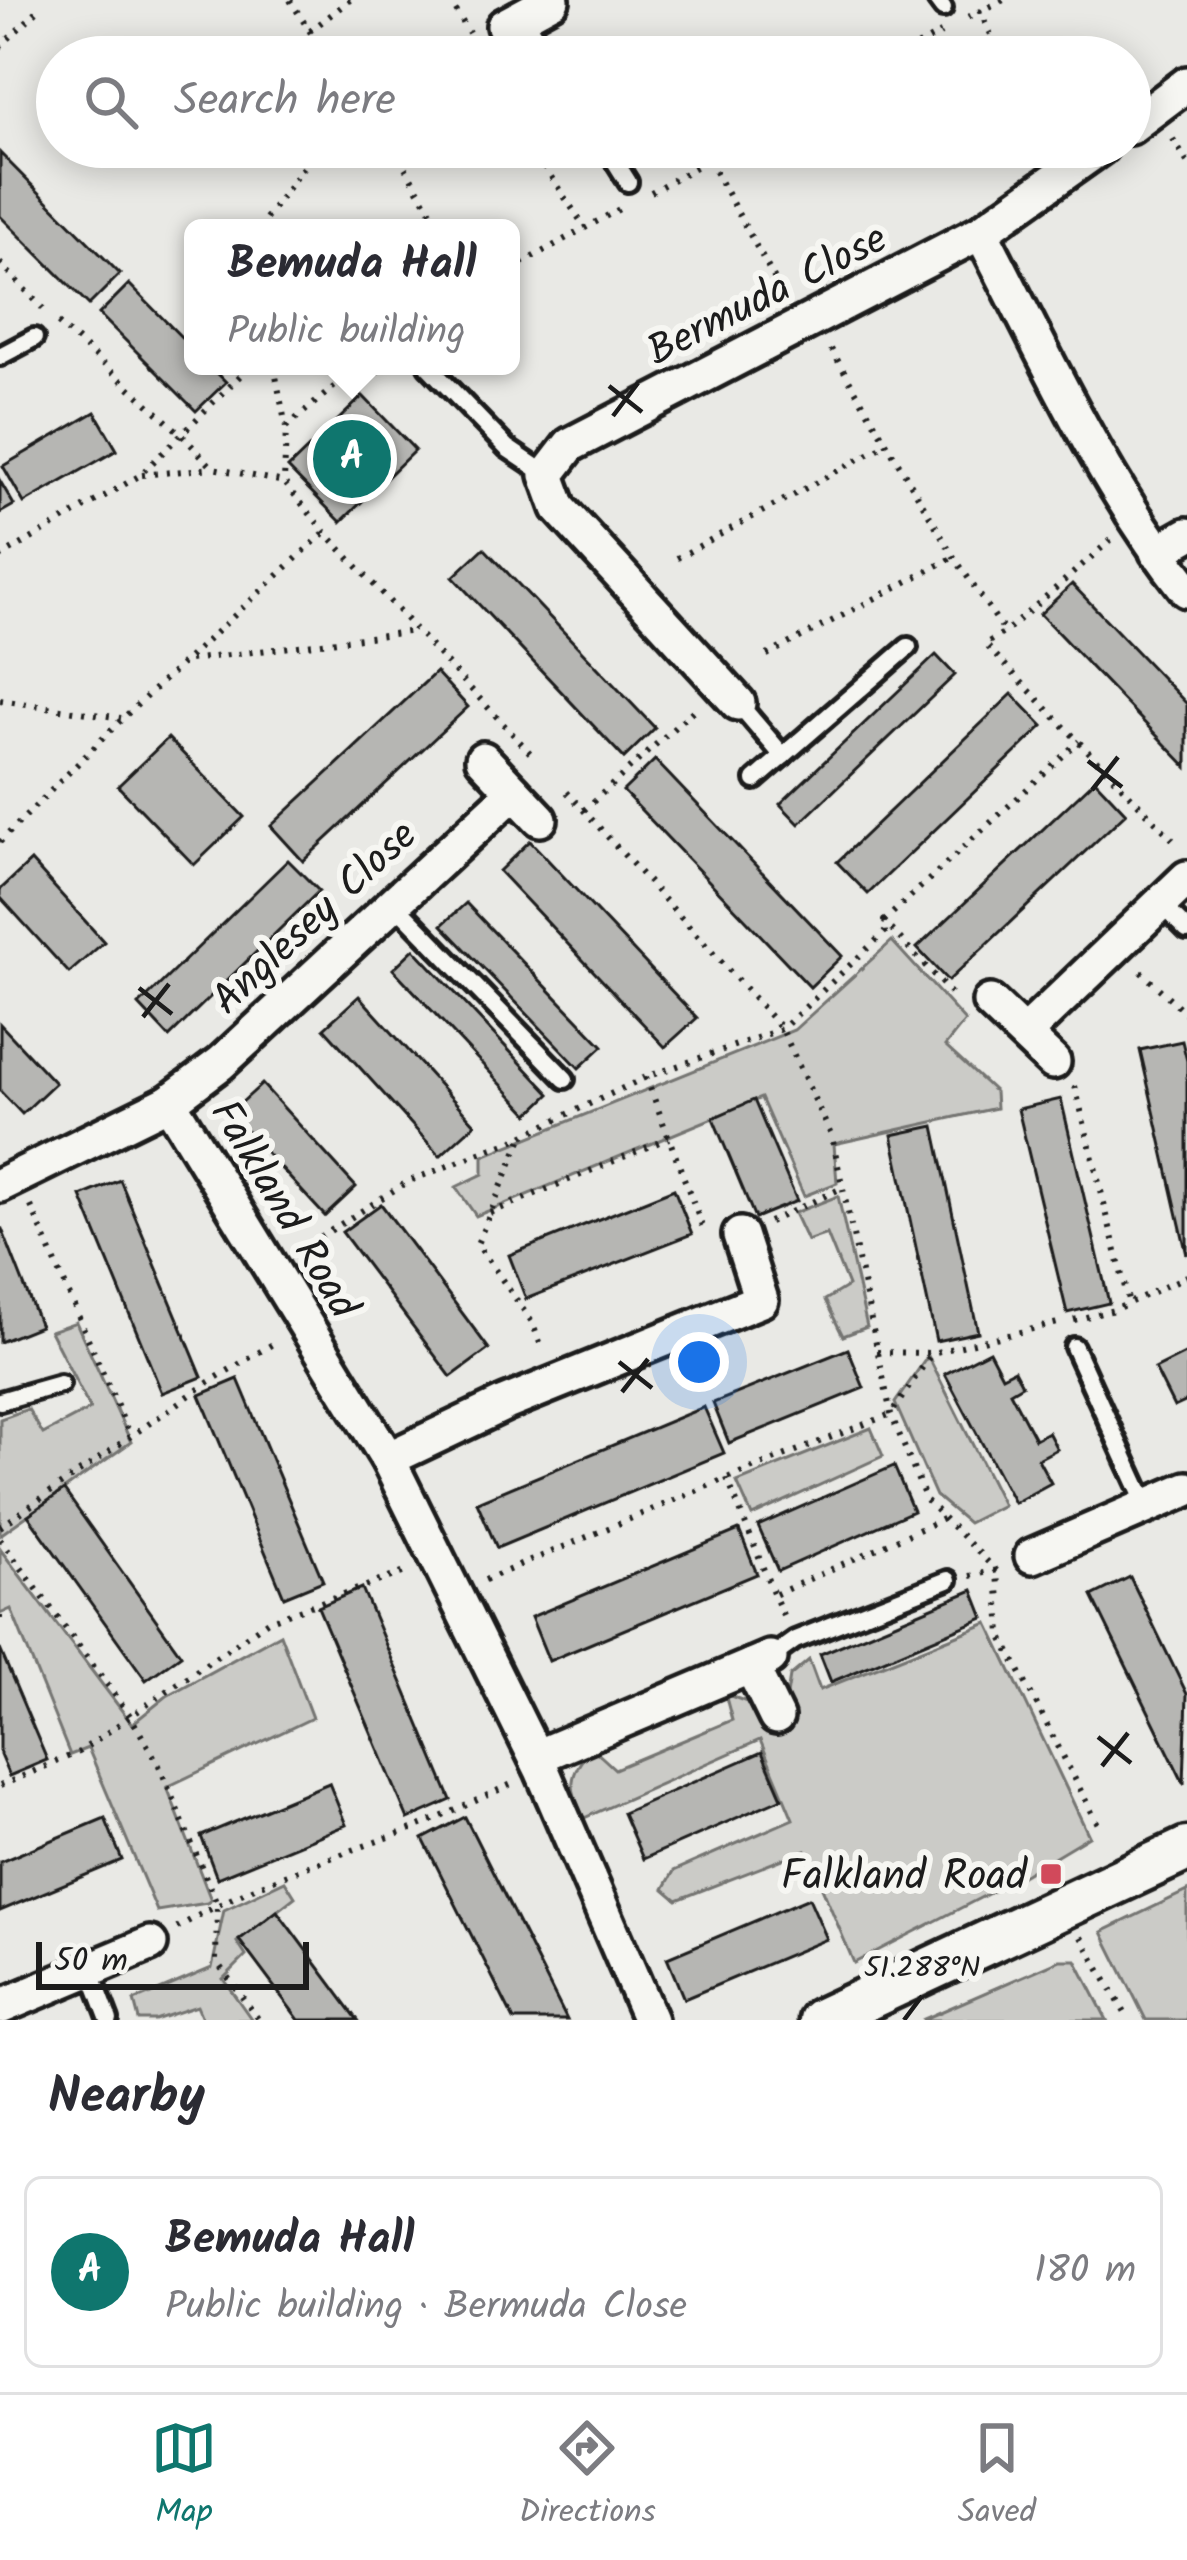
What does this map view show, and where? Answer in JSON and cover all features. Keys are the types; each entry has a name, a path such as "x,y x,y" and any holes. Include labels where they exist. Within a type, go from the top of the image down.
{"street":[{"path":"514,22 552,0"},
{"path":"1151,111 1187,84"},
{"name":"Bermuda Close","path":"548,476 570,445 812,332 981,232 1071,168"},
{"path":"981,232 1062,390 1157,552 1187,590"},
{"path":"548,476 559,508 738,703"},
{"path":"1157,552 1187,535"},
{"path":"483,759 540,819"},
{"name":"Anglesey Close","path":"169,1102 221,1063 514,792"},
{"path":"1024,1033 1160,904 1185,863"},
{"path":"974,1002 1024,1033 1053,1062"},
{"name":"Falkland Road","path":"13,1191 169,1102 388,1459 539,1763 650,2020"},
{"path":"388,1459 506,1403 761,1300 740,1235"},
{"path":"1032,1556 1187,1490"},
{"path":"539,1763 772,1655 776,1717"},
{"path":"820,2020 1187,1849"},
{"path":"0,2006 151,1944"}],"lane":[{"path":"514,22 528,36"},
{"path":"619,168 628,182"},
{"path":"0,356 34,338"},
{"path":"437,375 507,448 548,476"},
{"path":"755,780 908,647"},
{"path":"738,703 783,757"},
{"path":"394,903 565,1079"},
{"path":"1160,904 1187,930"},
{"path":"1074,1347 1148,1509"},
{"path":"0,1401 59,1384"},
{"path":"772,1655 948,1580"},
{"path":"90,1970 110,2020"}],"path":[{"path":"290,0 313,36"},
{"path":"310,31 350,0"},
{"path":"0,47 38,10"},
{"path":"979,10 992,36"},
{"path":"267,219 304,168"},
{"path":"405,168 436,219"},
{"path":"545,168 584,226"},
{"path":"713,168 1005,632"},
{"path":"0,263 38,306 213,468"},
{"path":"0,557 139,476 241,375"},
{"path":"276,375 286,427 284,482"},
{"path":"286,427 343,375"},
{"path":"677,558 886,444"},
{"path":"139,476 213,468 284,482 540,763"},
{"path":"0,842 123,718 325,532"},
{"path":"1118,533 1005,632 985,644 1079,741 1185,863"},
{"path":"767,655 954,557"},
{"path":"186,660 416,631"},
{"path":"0,700 123,718"},
{"path":"584,810 700,705"},
{"path":"884,921 1079,741"},
{"path":"555,780 782,1029 832,1137 891,1414 926,1500 997,1571 1001,1635 1100,1828"},
{"path":"884,921 974,1002"},
{"path":"272,1269 407,1182 522,1136 646,1077 782,1029 885,932 884,921"},
{"path":"1114,947 1187,1014"},
{"path":"1053,1062 1073,1081 1129,1304"},
{"path":"646,1077 710,1247 842,1188"},
{"path":"522,1136 477,1244 532,1322 546,1360"},
{"path":"490,1213 669,1138"},
{"path":"13,1191 130,1436"},
{"path":"877,1352 932,1353 1129,1304 1187,1276"},
{"path":"0,1527 209,1382 304,1324"},
{"path":"475,1584 891,1414 932,1353"},
{"path":"727,1478 774,1595 772,1655"},
{"path":"774,1595 947,1517"},
{"path":"0,1539 129,1714 158,1763 217,1904 216,1961 260,2020"},
{"path":"948,1580 997,1571 1032,1556"},
{"path":"0,1786 79,1752 268,1621 420,1567"},
{"path":"151,1944 217,1904 283,1874 415,1828 539,1763"},
{"path":"1065,1908 1129,2020"}],"shaded area":[{"path":"892,941 965,1021 945,1046 995,1092 996,1108 834,1144 837,1183 804,1196 761,1098 476,1216 456,1187 483,1174 483,1156 794,1030"},
{"path":"838,1196 867,1327 843,1336 825,1300 848,1286 827,1234 807,1241 794,1213"},
{"path":"76,1322 131,1442 0,1535 0,1419 28,1409 43,1434 90,1409 50,1331"},
{"path":"928,1356 1003,1505 968,1523 936,1496 895,1403"},
{"path":"871,1428 883,1456 752,1516 737,1482"},
{"path":"0,1549 132,1724 167,1696 280,1634 312,1718 167,1787 211,1900 207,1903 157,1911 88,1748 70,1755 11,1609 0,1614"},
{"path":"988,1623 1089,1836 854,1963 806,1850 677,1900 664,1889 674,1871 793,1819 760,1740 584,1818 573,1782 592,1748 615,1769 732,1720 725,1694 747,1702 761,1729 794,1717 787,1695 790,1676 809,1660 820,1690"},
{"path":"285,1881 295,1897 237,1942 246,1956 223,1979 252,2020 203,2020 197,2006 155,2020 139,2020 134,2001 212,1968 224,1910"},
{"path":"1187,1891 1187,2020 1146,2020 1102,1932"},
{"path":"1060,1960 1076,1960 1107,2020 922,2020"}],"building":[{"path":"0,153 120,274 89,305 0,216"},
{"path":"129,284 184,340 184,375 219,375 226,382 196,411 99,314"},
{"path":"363,396 415,450 341,522 288,468"},
{"path":"95,412 117,450 24,503 3,466"},
{"path":"0,481 14,505 0,513"},
{"path":"484,548 655,728 624,758 453,577"},
{"path":"1072,584 1187,704 1187,767 1040,614"},
{"path":"936,655 955,675 799,824 780,804"},
{"path":"436,672 468,707 303,861 271,826"},
{"path":"1012,694 1043,726 868,894 837,862"},
{"path":"168,738 244,817 194,865 118,786"},
{"path":"655,760 842,956 810,987 623,791"},
{"path":"1095,780 1126,813 948,981 917,948"},
{"path":"530,841 697,1018 665,1047 499,871"},
{"path":"288,860 319,891 169,1037 139,1005"},
{"path":"31,861 104,942 69,973 0,897 0,890"},
{"path":"466,903 603,1046 579,1068 442,925"},
{"path":"414,949 550,1094 529,1114 393,969"},
{"path":"359,996 475,1124 440,1156 324,1028"},
{"path":"0,1024 55,1083 22,1114 0,1091"},
{"path":"1182,1041 1187,1061 1187,1255 1140,1050"},
{"path":"262,1084 356,1187 325,1216 230,1113"},
{"path":"1061,1099 1109,1303 1067,1313 1018,1109"},
{"path":"754,1100 797,1201 755,1218 713,1118"},
{"path":"934,1126 978,1332 936,1341 892,1135"},
{"path":"120,1180 202,1377 162,1393 81,1196"},
{"path":"674,1189 692,1234 526,1299 509,1255"},
{"path":"381,1204 489,1349 451,1377 342,1232"},
{"path":"0,1230 40,1326 0,1342"},
{"path":"848,1349 864,1388 729,1443 713,1403"},
{"path":"989,1351 1002,1376 1014,1370 1022,1385 1010,1392 1035,1439 1048,1432 1057,1449 1038,1459 1051,1483 1014,1503 945,1374"},
{"path":"1187,1353 1187,1401 1174,1407 1155,1369"},
{"path":"238,1379 323,1581 284,1597 200,1395"},
{"path":"704,1407 724,1453 497,1548 477,1502"},
{"path":"894,1466 913,1511 778,1571 758,1526"},
{"path":"64,1490 181,1655 146,1680 28,1515"},
{"path":"739,1530 757,1574 549,1661 531,1617"},
{"path":"1130,1577 1187,1694 1184,1784 1092,1596"},
{"path":"362,1588 451,1800 408,1819 318,1607"},
{"path":"973,1590 984,1618 831,1682 820,1654"},
{"path":"0,1649 47,1760 9,1776 0,1755"},
{"path":"762,1752 782,1798 643,1859 623,1813"},
{"path":"329,1783 346,1825 217,1878 201,1836"},
{"path":"465,1817 567,2020 514,2020 423,1839"},
{"path":"105,1818 122,1860 0,1911 0,1862"},
{"path":"809,1898 827,1939 684,1999 667,1958"},
{"path":"277,1911 358,2020 299,2020 239,1940"}],"place":[{"name":"Bemuda Hall","path":"352,459"},
{"name":"Falkland Road","path":"1051,1874"}]}
